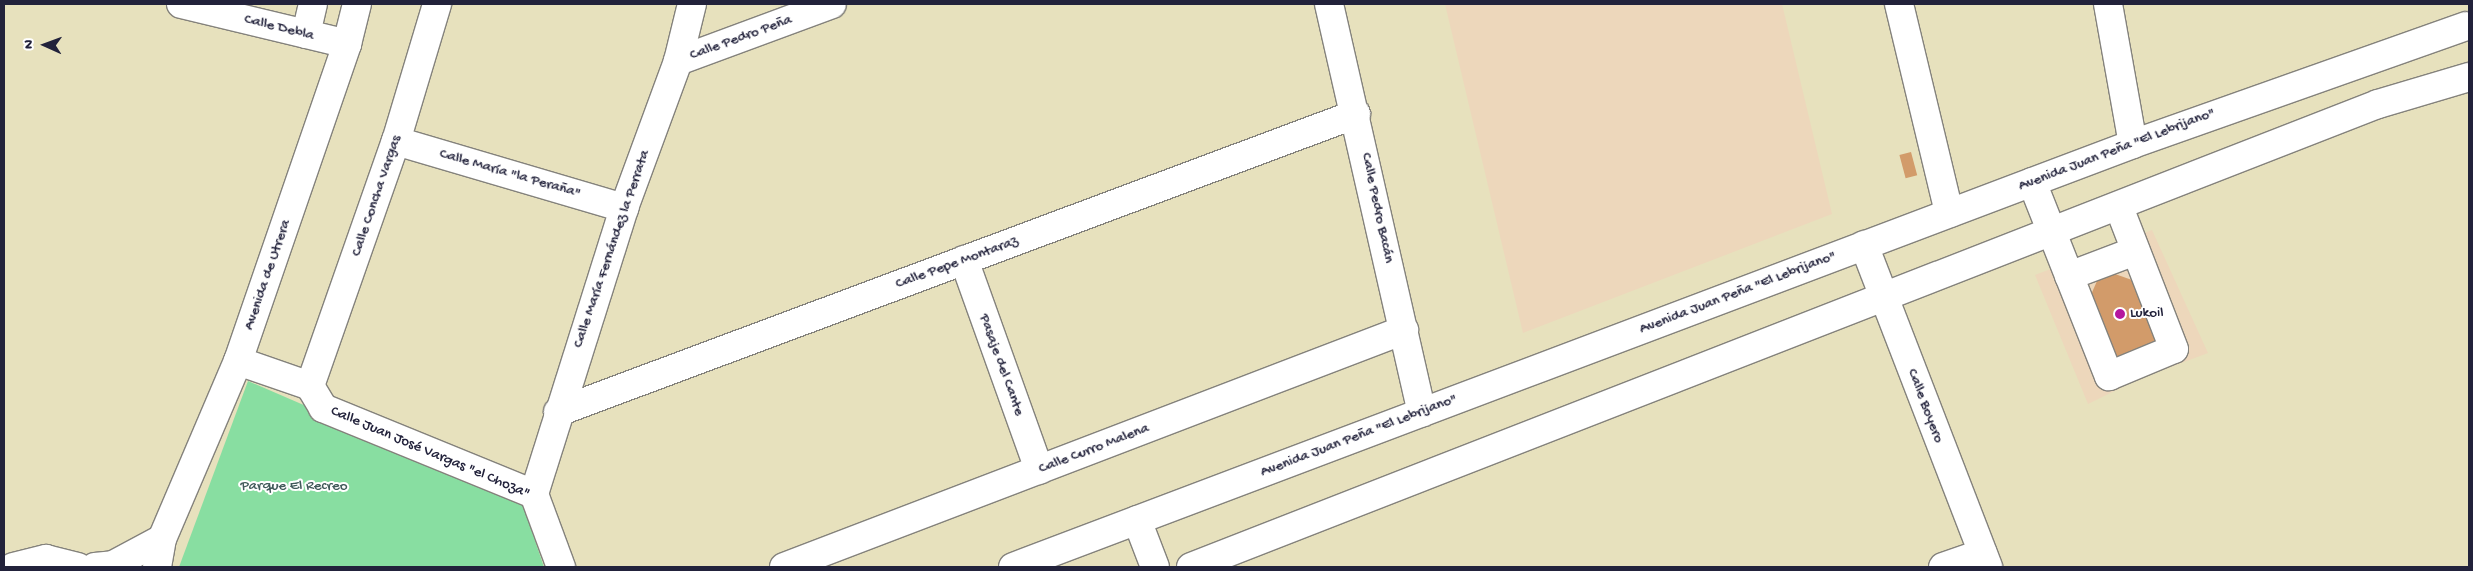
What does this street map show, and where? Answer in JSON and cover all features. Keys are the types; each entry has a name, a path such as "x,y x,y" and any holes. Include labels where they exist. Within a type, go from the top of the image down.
{"street":[{"name":"Calle Debla","path":"181,4 347,44"},
{"path":"306,34 313,4"},
{"name":"Avenida de Utrera","path":"157,567 162,539 238,361 347,44 357,4"},
{"name":"Calle Concha Vargas","path":"310,386 396,141 437,4"},
{"name":"Calle María Fernández la Perrata","path":"534,494 558,412 624,208 678,61 692,4"},
{"name":"Calle Pedro Peña","path":"678,61 832,4"},
{"name":"Calle Pedro Bacán","path":"1329,4 1356,114 1422,413"},
{"path":"1899,4 1949,213"},
{"path":"2108,4 2133,144"},
{"name":"Avenida Juan Peña \"El Lebrijano\"","path":"1013,567 2465,20"},
{"path":"1191,567 2119,207 2378,104 2469,77"},
{"name":"Calle Pepe Montaraz","path":"558,412 1356,114"},
{"name":"Calle María \"la Peraña\"","path":"396,141 624,208"},
{"path":"2032,182 2109,376 2174,350 2119,207"},
{"name":"Calle Boyero","path":"1864,245 1883,299 1985,560"},
{"path":"2069,276 2135,251"},
{"name":"Pasaje del Cante","path":"964,260 1039,470"},
{"name":"Calle Curro Malena","path":"784,567 1404,330"},
{"path":"238,361 310,386"},
{"name":"Calle Juan José Vargas \"el Choza\"","path":"310,386 324,408 534,494 561,567"},
{"path":"1137,520 1155,567"},
{"path":"95,567 113,564 162,539"},
{"path":"14,559 46,558 78,567"},
{"path":"1943,567 1985,560"}],"shaded area":[{"path":"1445,4 1782,4 1832,214 1523,333"},
{"name":"Lukoil","path":"2152,230 2208,353 2139,379 2088,404 2035,275"}],"green space":[{"name":"Parque El Recreo","path":"248,381 521,499 544,567 179,567"}],"building":[{"path":"1911,152 1917,175 1906,178 1899,155"},
{"path":"2115,274 2132,280 2157,341 2148,355 2115,358 2090,297 2097,281"}],"place":[{"name":"Lukoil","path":"2120,314"}]}
